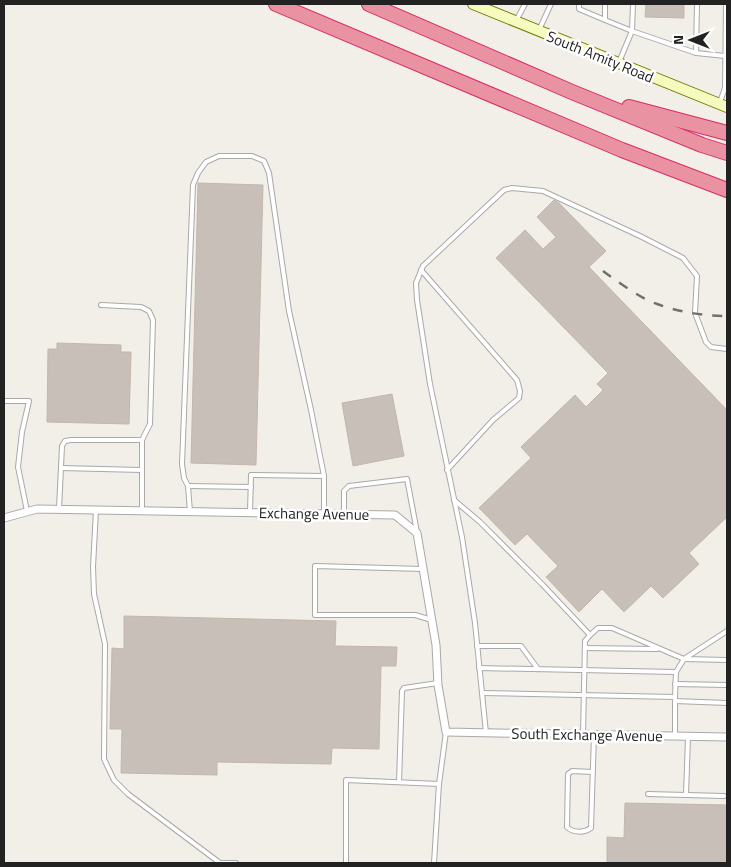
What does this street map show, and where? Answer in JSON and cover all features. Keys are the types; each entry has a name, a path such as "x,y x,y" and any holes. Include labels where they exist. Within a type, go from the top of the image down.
{"highway":[{"path":"276,4 614,146 727,190"},
{"path":"369,4 572,92 727,154"},
{"path":"572,92 727,133"}],"main road":[{"name":"South Amity Road","path":"473,4 723,106"}],"street":[{"name":"Exchange Avenue","path":"4,518 37,509 395,515 417,533"},
{"path":"417,533 436,645 438,683 446,732"},
{"name":"South Exchange Avenue","path":"446,732 727,738"}],"lane":[{"path":"516,22 525,4"},
{"path":"538,32 551,4"},
{"path":"579,4 579,9 632,31 696,53 725,56"},
{"path":"605,4 605,20"},
{"path":"618,64 632,31 633,4"},
{"path":"696,4 696,53"},
{"path":"723,106 726,72 726,4"},
{"path":"190,512 188,486 184,478 182,464 191,197 193,185 198,172 206,162 219,156 252,156 264,161 270,173 289,311 324,476 324,514"},
{"path":"486,733 480,668 462,536 430,384 416,300 416,283 423,266 504,190 512,188 543,190 683,258 698,276 695,313 706,342 711,347 727,349"},
{"path":"421,270 517,380 520,390 519,398 493,420 447,470"},
{"path":"101,306 141,307 148,311 153,320 150,424 142,440 142,511"},
{"path":"4,400 29,401 22,432 18,467 27,511"},
{"path":"59,510 62,446 65,441 142,440"},
{"path":"61,468 142,470"},
{"path":"250,513 251,475 324,476"},
{"path":"344,514 344,491 349,486 407,479 417,533"},
{"path":"188,486 251,487"},
{"path":"454,500 480,522 590,635"},
{"path":"96,510 93,567 94,594 105,644 104,759 114,780 128,794 220,863 236,863"},
{"path":"423,569 315,566 314,615 415,615 432,620"},
{"path":"582,735 585,641 598,628 612,628 684,659 727,660"},
{"path":"675,736 676,672 684,659 726,633"},
{"path":"477,646 521,646 538,669"},
{"path":"585,648 661,649"},
{"path":"480,668 676,672"},
{"path":"399,782 402,691 410,686 438,683"},
{"path":"675,684 727,685"},
{"path":"482,693 583,695 727,702"},
{"path":"434,863 439,784 446,732"},
{"path":"593,772 572,771 568,774 567,827 571,831 585,832 591,828 593,772 594,735"},
{"path":"686,795 688,737"},
{"path":"346,863 346,780 439,784"},
{"path":"648,794 724,796"}],"building":[{"path":"646,4 684,4 684,18 645,17"},
{"path":"198,183 263,185 256,465 191,463"},
{"path":"554,200 606,251 589,267 727,410 727,517 689,553 699,564 663,598 651,586 624,612 602,589 579,612 546,577 558,566 527,534 515,545 479,508 531,458 521,447 575,395 586,407 603,390 597,384 608,373 496,258 525,230 543,249 556,237 537,217"},
{"path":"57,343 121,345 121,352 131,352 129,424 47,422 48,349 57,349"},
{"path":"392,394 404,456 353,466 342,403"},
{"path":"124,616 336,621 335,646 397,647 396,666 381,666 379,749 332,748 331,764 217,762 217,775 121,773 122,729 110,729 112,648 124,649"},
{"path":"625,803 727,805 727,863 607,863 607,837 624,838"}],"railway":[{"path":"603,271 651,302 692,313 727,316"}]}
